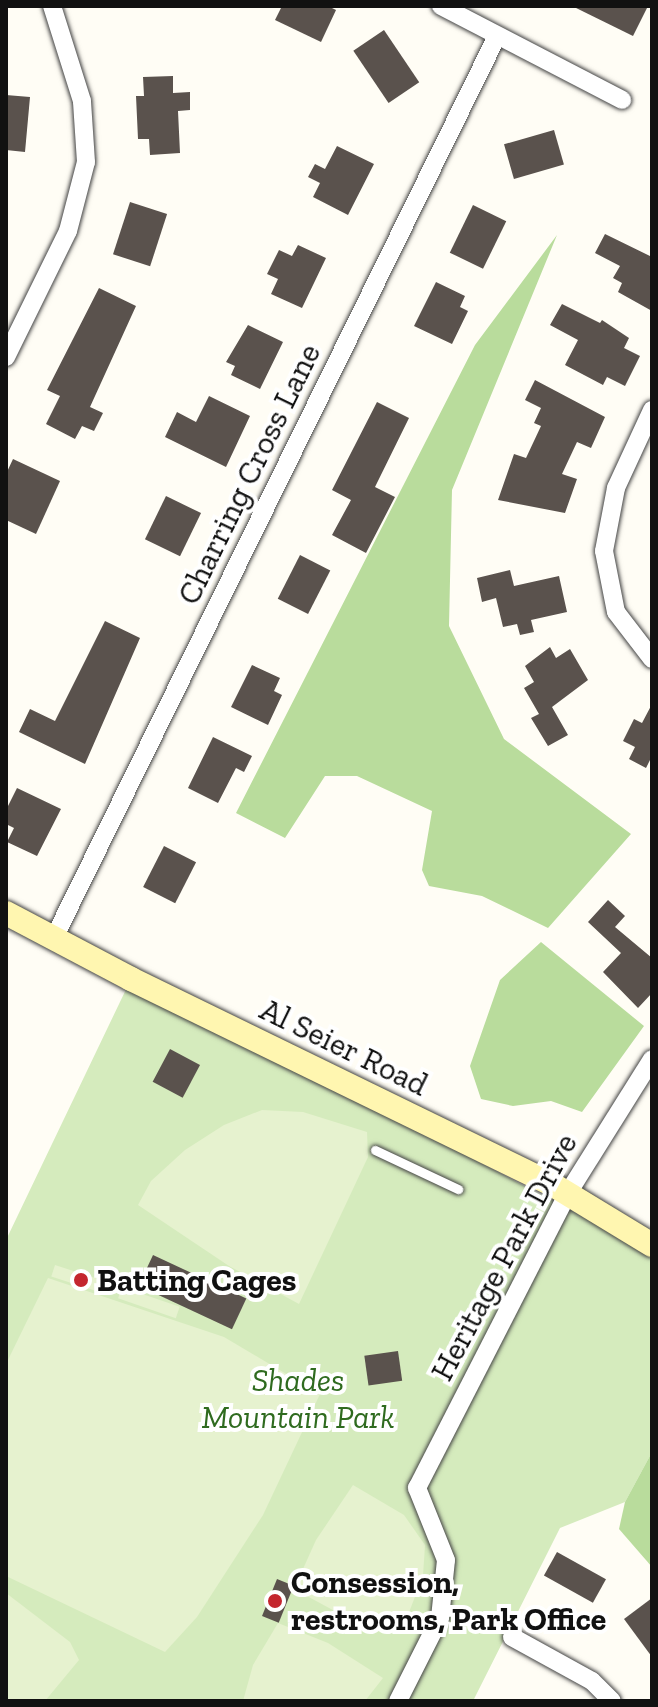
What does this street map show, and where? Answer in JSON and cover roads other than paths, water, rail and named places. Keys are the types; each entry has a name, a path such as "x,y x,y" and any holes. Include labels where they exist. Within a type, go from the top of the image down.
{"street":[{"path":"6,357 68,231 86,162 82,101 52,6"},
{"path":"441,6 622,100"},
{"name":"Charring Cross Lane","path":"54,938 497,36"},
{"path":"652,410 616,488 604,551 616,612 652,659"},
{"name":"Al Seier Road","path":"6,913 568,1193 652,1245"},
{"name":"Heritage Park Drive","path":"398,1701 440,1618 446,1560 417,1488 568,1193 652,1059"},
{"path":"512,1637 592,1681 612,1701"}],"lane":[{"path":"375,1150 458,1189"}],"place":[{"name":"Batting Cages","path":"81,1280"},
{"name":"Consession, restrooms, Park Office","path":"275,1601"}],"park label":[{"name":"Shades Mountain Park","path":"298,1400"}]}
